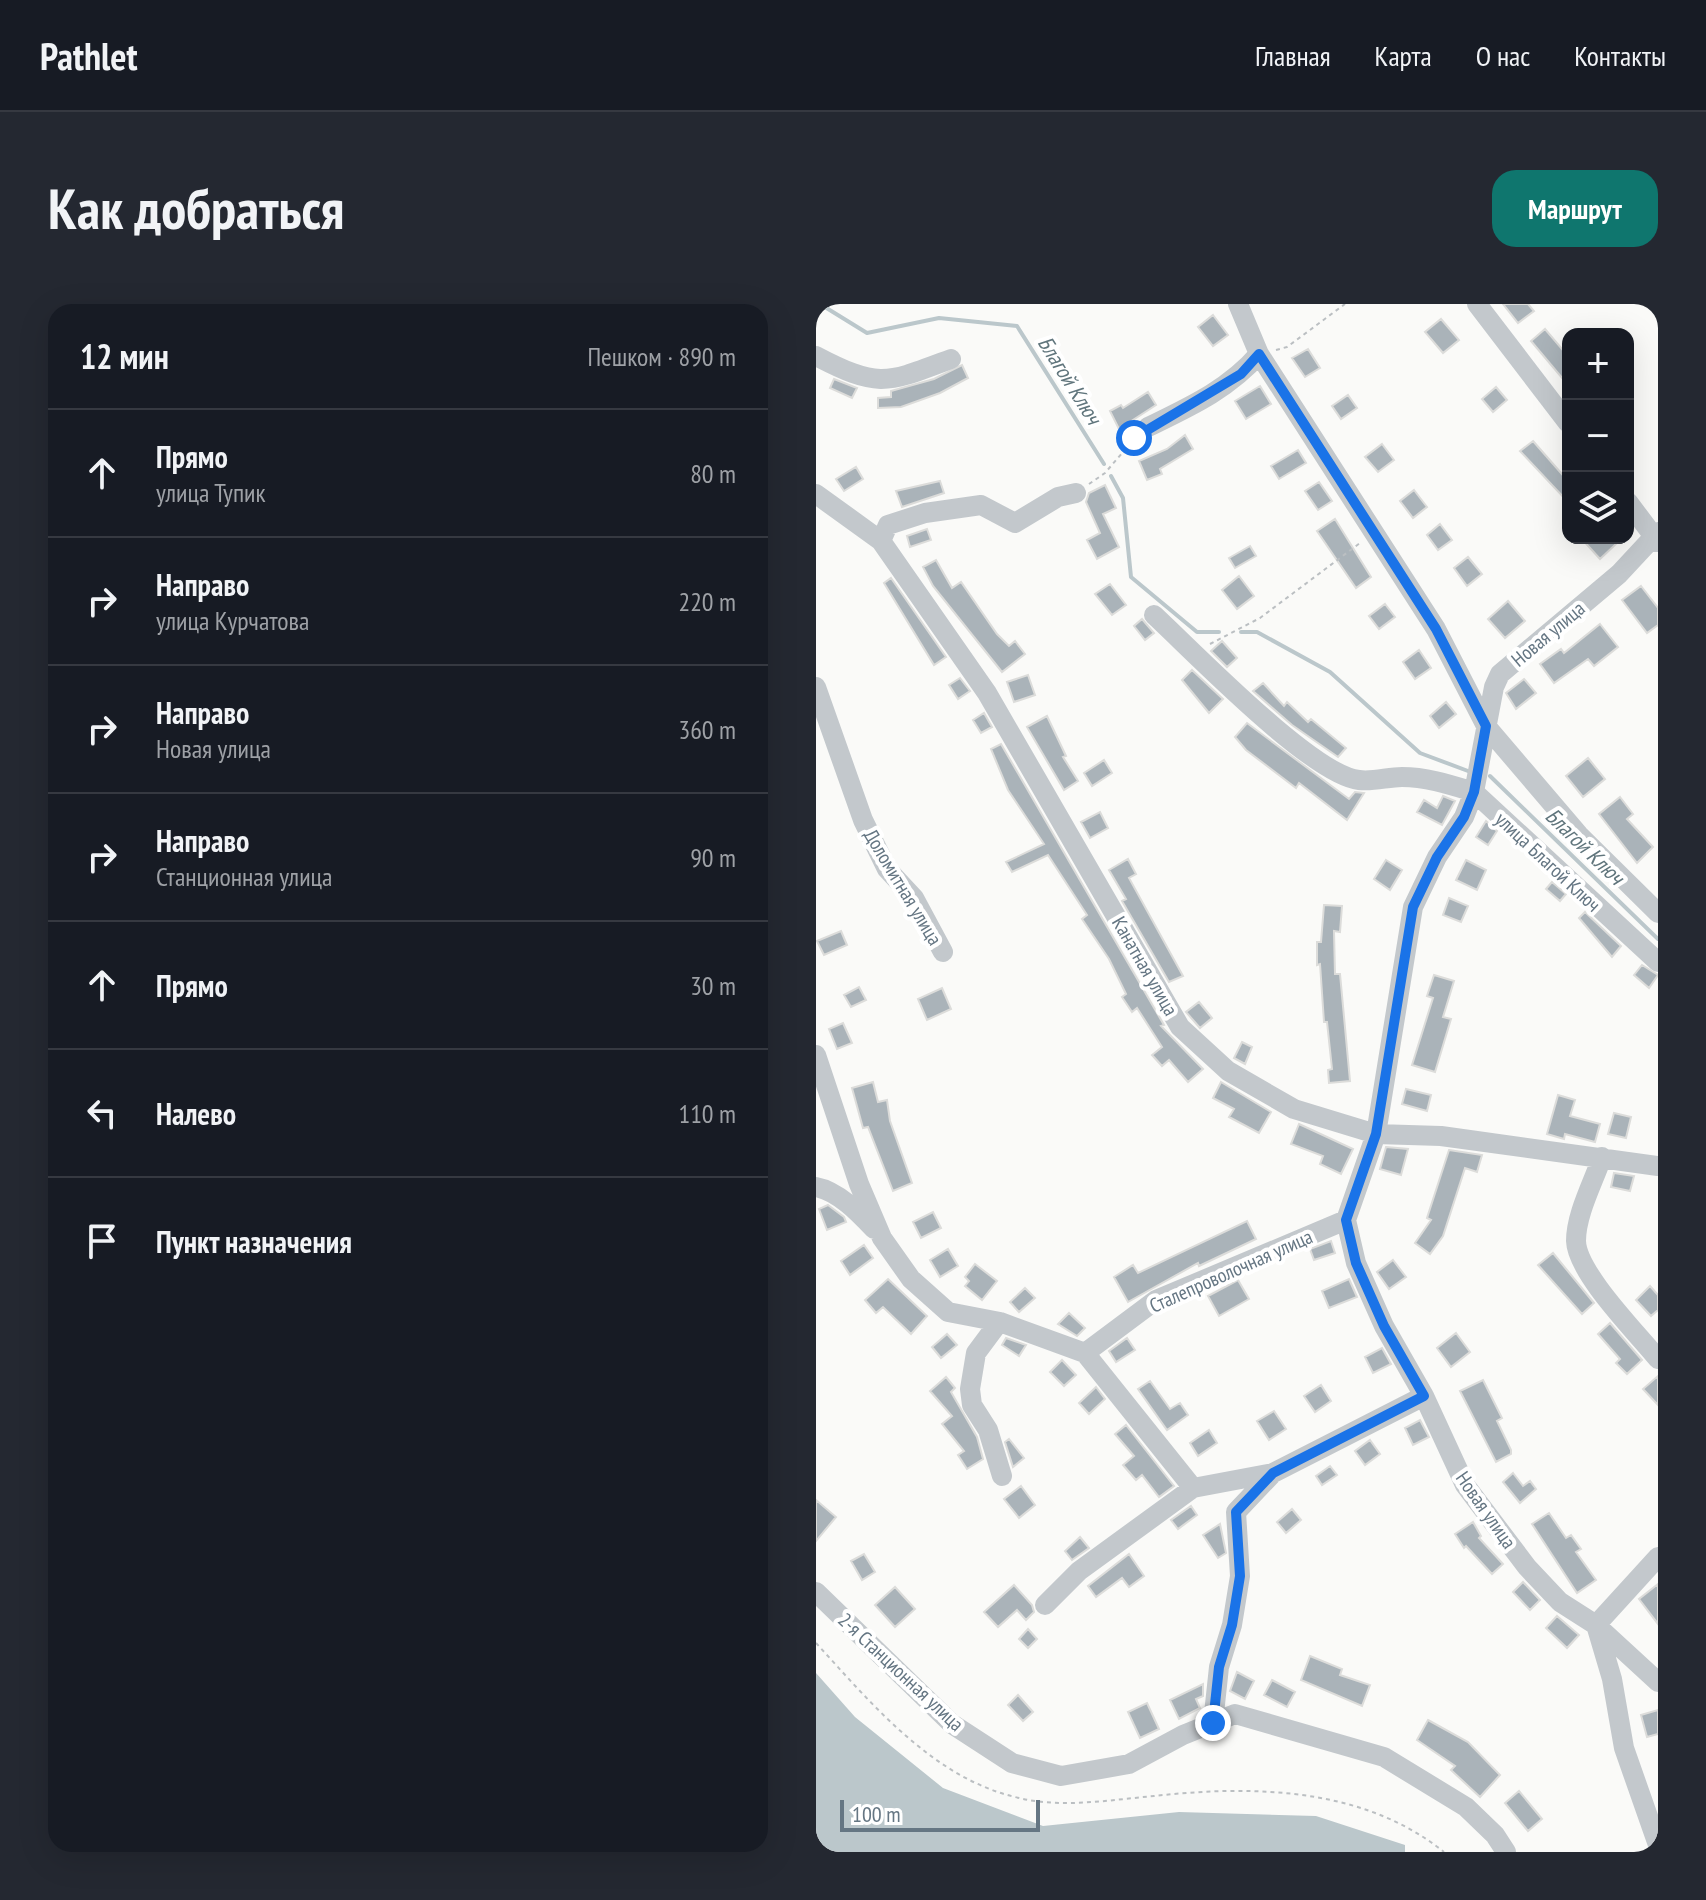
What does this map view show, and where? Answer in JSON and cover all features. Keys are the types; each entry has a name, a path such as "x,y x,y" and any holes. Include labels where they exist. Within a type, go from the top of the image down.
{"street":[{"name":"улица Благой Ключ","path":"1238,304 1259,354 1436,629 1486,726 1579,835 1658,913"},
{"path":"1477,304 1562,415"},
{"path":"1148,427 1195,404 1241,374 1259,354"},
{"path":"816,356 854,376 894,380 951,359"},
{"path":"881,541 888,525 925,513 981,505 1015,523 1058,497 1076,493"},
{"name":"Канатная улица","path":"816,494 881,541 987,693 1180,1027 1228,1071 1294,1109 1376,1134 1441,1136 1658,1166"},
{"path":"1634,509 1656,536"},
{"name":"Новая улица","path":"1656,536 1619,574 1500,674 1490,699 1474,792 1464,817 1437,857 1413,907 1376,1134 1346,1220 1356,1263 1378,1314 1424,1396 1465,1485 1560,1602 1596,1625 1658,1682"},
{"name":"улица Благой Ключ","path":"1154,615 1262,716 1331,770 1358,780 1403,777 1435,780 1474,792 1658,962"},
{"name":"Доломитная улица","path":"816,687 863,820 887,869 914,898 943,952"},
{"path":"816,1055 859,1184 882,1238"},
{"path":"1602,1157 1577,1227 1576,1245 1588,1272 1658,1359"},
{"path":"816,1187 843,1201 882,1238 911,1279 948,1312 999,1322 1085,1353 1193,1488"},
{"name":"Сталепроволочная улица","path":"1085,1353 1156,1300 1346,1220"},
{"path":"999,1322 976,1353 970,1389 972,1405 988,1430 1002,1476"},
{"path":"1045,1605 1079,1571 1193,1488 1273,1473 1424,1396"},
{"path":"1213,1723 1219,1667 1232,1625 1240,1576 1236,1512 1273,1473"},
{"path":"1658,1557 1596,1625 1612,1679 1624,1748 1658,1845"},
{"name":"2-я Станционная улица","path":"816,1592 952,1724 1012,1763 1061,1776 1129,1764 1235,1714 1384,1757 1466,1807 1495,1835 1506,1852"}],"path":[{"path":"1259,354 1287,347 1345,304"},
{"path":"1076,493 1105,473 1148,427"},
{"path":"1196,654 1224,634 1260,618 1375,534"}],"shaded area":[{"path":"816,1673 855,1717 943,1788 1043,1826 1179,1812 1316,1816 1405,1845 1405,1852 816,1852"}],"building":[{"path":"1503,304 1528,304 1534,311 1518,323"},
{"path":"1213,315 1228,335 1213,346 1198,327"},
{"path":"1441,319 1459,340 1443,353 1425,332"},
{"path":"1545,329 1562,349 1562,378 1531,341"},
{"path":"1308,349 1320,368 1305,377 1292,358"},
{"path":"962,365 968,378 940,393 901,407 878,408 878,398 891,397 891,391 934,379"},
{"path":"834,379 857,388 852,398 830,388"},
{"path":"1260,386 1271,404 1246,419 1235,401"},
{"path":"1496,387 1507,400 1493,412 1482,399"},
{"path":"1148,392 1156,405 1119,429 1110,411 1121,405 1123,408"},
{"path":"1348,395 1357,408 1341,419 1332,406"},
{"path":"1185,435 1193,449 1160,469 1162,474 1147,480 1139,461 1167,449"},
{"path":"1533,441 1562,474 1562,496 1520,451"},
{"path":"1382,444 1394,460 1378,472 1365,457"},
{"path":"1298,450 1306,463 1279,479 1271,466"},
{"path":"856,467 863,479 844,491 836,479"},
{"path":"940,481 944,493 902,507 896,491"},
{"path":"1319,482 1332,501 1318,510 1305,491"},
{"path":"1105,485 1116,508 1103,514 1119,547 1097,559 1087,540 1100,533 1086,502 1089,493"},
{"path":"1414,490 1427,507 1413,518 1400,501"},
{"path":"1335,519 1371,577 1356,588 1317,531"},
{"path":"1440,524 1452,540 1438,550 1427,535"},
{"path":"927,529 931,540 910,547 907,536"},
{"path":"1586,544 1616,544 1600,559"},
{"path":"1250,546 1256,556 1235,568 1229,558"},
{"path":"1468,557 1482,574 1467,586 1454,568"},
{"path":"936,560 952,588 961,582 997,634 1009,646 1015,641 1025,654 1002,672 933,586 923,567"},
{"path":"1239,576 1254,596 1237,609 1222,590"},
{"path":"891,578 946,657 934,665 884,583"},
{"path":"1110,584 1126,605 1112,615 1095,594"},
{"path":"1641,586 1658,608 1658,625 1647,633 1622,600"},
{"path":"1508,601 1525,621 1505,638 1488,619"},
{"path":"1385,604 1395,617 1379,629 1369,616"},
{"path":"1142,619 1154,633 1145,640 1134,626"},
{"path":"1600,624 1618,647 1594,666 1588,659 1554,683 1540,664 1561,649 1564,653"},
{"path":"1222,641 1237,658 1227,667 1211,651"},
{"path":"1419,650 1431,668 1415,679 1403,662"},
{"path":"1192,670 1223,699 1209,713 1182,680"},
{"path":"1028,675 1035,695 1014,702 1007,682"},
{"path":"960,678 970,691 958,699 949,685"},
{"path":"1524,679 1536,693 1516,709 1506,693"},
{"path":"1263,683 1284,706 1287,702 1308,722 1311,719 1346,748 1338,757 1292,725 1253,691"},
{"path":"1446,702 1456,714 1439,728 1430,716"},
{"path":"984,713 992,727 981,733 973,720"},
{"path":"1047,716 1066,756 1063,757 1078,781 1064,790 1027,727"},
{"path":"1247,723 1349,799 1355,792 1364,793 1347,820 1299,783 1296,788 1246,750 1235,737"},
{"path":"1001,744 1164,1025 1161,1026 1203,1069 1188,1082 1169,1060 1162,1066 1152,1055 1162,1047 1137,1008 1132,1012 1122,997 1126,994 1109,959 1082,919 1087,915 1048,855 1012,872 1006,862 1044,844 1008,790 991,749"},
{"path":"1588,758 1605,779 1583,797 1566,776"},
{"path":"1104,760 1112,773 1092,786 1084,773"},
{"path":"1443,796 1455,801 1442,825 1417,812 1424,800 1437,808"},
{"path":"1620,797 1633,814 1627,819 1653,847 1637,863 1599,814"},
{"path":"1100,812 1108,828 1090,838 1081,822"},
{"path":"1486,821 1497,831 1488,845 1476,837"},
{"path":"1128,859 1136,874 1129,878 1183,976 1169,982 1122,901 1126,899 1109,870"},
{"path":"1386,860 1402,870 1390,890 1374,879"},
{"path":"1466,860 1486,870 1477,890 1456,880"},
{"path":"1552,882 1566,894 1560,901 1546,889"},
{"path":"1449,898 1468,906 1461,922 1443,915"},
{"path":"1324,905 1342,906 1340,932 1334,931 1335,974 1340,974 1350,1081 1329,1083 1328,1070 1332,1069 1327,1022 1324,1022 1320,964 1317,965 1317,942 1321,942"},
{"path":"1585,912 1621,946 1612,957 1579,918"},
{"path":"841,931 847,945 824,955 817,941"},
{"path":"1642,965 1658,975 1649,988 1634,975"},
{"path":"1434,975 1454,981 1443,1017 1451,1019 1435,1072 1412,1065 1433,998 1427,996"},
{"path":"859,987 866,1000 851,1007 844,995"},
{"path":"942,988 951,1009 927,1020 918,999"},
{"path":"1199,1002 1212,1018 1200,1028 1186,1012"},
{"path":"843,1023 852,1043 837,1049 829,1029"},
{"path":"1242,1042 1252,1047 1245,1064 1234,1058"},
{"path":"873,1082 878,1102 887,1100 890,1121 912,1183 893,1191 868,1127 863,1128 852,1088"},
{"path":"1221,1082 1271,1112 1259,1133 1229,1117 1234,1109 1213,1098"},
{"path":"1406,1089 1431,1095 1427,1111 1402,1104"},
{"path":"1558,1095 1575,1100 1570,1116 1600,1124 1595,1142 1565,1134 1564,1139 1547,1134"},
{"path":"1614,1113 1631,1117 1626,1138 1608,1134"},
{"path":"1299,1124 1353,1149 1341,1174 1320,1164 1323,1156 1291,1144"},
{"path":"1386,1147 1408,1149 1401,1175 1380,1169"},
{"path":"1449,1150 1482,1155 1477,1172 1465,1168 1443,1236 1430,1254 1415,1243 1431,1220 1427,1218"},
{"path":"1614,1173 1634,1176 1630,1191 1611,1187"},
{"path":"828,1205 846,1222 827,1230 819,1209"},
{"path":"933,1212 941,1228 921,1238 913,1222"},
{"path":"1247,1221 1256,1239 1199,1266 1198,1263 1128,1302 1114,1277 1133,1265 1138,1273"},
{"path":"1331,1241 1335,1253 1314,1260 1310,1249"},
{"path":"864,1245 873,1258 850,1275 841,1261"},
{"path":"948,1249 958,1266 940,1277 930,1260"},
{"path":"1553,1253 1594,1303 1582,1314 1538,1265"},
{"path":"1393,1260 1406,1277 1389,1289 1377,1272"},
{"path":"975,1264 997,1281 982,1300 965,1286 969,1281 965,1277"},
{"path":"888,1279 927,1316 911,1334 883,1307 876,1313 865,1300"},
{"path":"1349,1279 1357,1297 1329,1308 1322,1291"},
{"path":"1238,1280 1249,1299 1219,1316 1208,1296"},
{"path":"1650,1286 1658,1295 1658,1310 1651,1316 1636,1300"},
{"path":"1025,1288 1035,1298 1019,1312 1010,1302"},
{"path":"1069,1313 1085,1328 1077,1336 1058,1324"},
{"path":"1610,1323 1642,1360 1627,1374 1616,1363 1620,1359 1598,1334"},
{"path":"1456,1333 1470,1352 1451,1367 1437,1348"},
{"path":"947,1334 957,1345 941,1358 932,1347"},
{"path":"1006,1338 1026,1345 1019,1356 1002,1345"},
{"path":"1127,1338 1135,1350 1116,1362 1109,1351"},
{"path":"1382,1348 1391,1364 1373,1373 1365,1357"},
{"path":"1062,1360 1076,1375 1064,1386 1050,1372"},
{"path":"1658,1376 1658,1405 1643,1389"},
{"path":"946,1377 955,1388 951,1392 977,1437 983,1459 967,1469 958,1455 964,1451 942,1424 952,1416 930,1391"},
{"path":"1483,1380 1502,1418 1497,1421 1511,1450 1511,1454 1496,1462 1460,1391"},
{"path":"1150,1381 1170,1409 1180,1403 1188,1415 1167,1430 1138,1389"},
{"path":"1321,1385 1331,1401 1315,1412 1304,1396"},
{"path":"1096,1387 1105,1399 1089,1414 1079,1403"},
{"path":"1274,1411 1286,1429 1269,1440 1257,1421"},
{"path":"1420,1420 1429,1437 1413,1445 1405,1428"},
{"path":"1126,1425 1174,1486 1159,1497 1142,1475 1136,1480 1123,1465 1134,1456 1115,1434"},
{"path":"1209,1430 1217,1443 1198,1456 1190,1443"},
{"path":"1009,1439 1024,1458 1013,1467 1005,1442"},
{"path":"1370,1440 1380,1454 1365,1465 1355,1451"},
{"path":"1330,1466 1337,1475 1322,1485 1316,1476"},
{"path":"1513,1473 1523,1486 1530,1481 1536,1489 1520,1503 1503,1482"},
{"path":"1021,1486 1035,1505 1019,1518 1004,1499"},
{"path":"816,1500 836,1517 816,1541"},
{"path":"1191,1506 1197,1515 1178,1529 1171,1520"},
{"path":"1292,1509 1301,1520 1286,1533 1277,1522"},
{"path":"1549,1513 1566,1538 1571,1535 1581,1549 1576,1552 1596,1580 1577,1593 1532,1524"},
{"path":"1473,1522 1481,1536 1479,1538 1503,1564 1492,1574 1466,1546 1464,1548 1455,1534"},
{"path":"1220,1524 1226,1553 1218,1558 1203,1535"},
{"path":"1080,1537 1089,1548 1072,1560 1065,1551"},
{"path":"864,1554 875,1572 862,1580 851,1561"},
{"path":"1129,1554 1144,1576 1129,1587 1122,1578 1096,1597 1088,1586"},
{"path":"1523,1582 1540,1600 1530,1610 1513,1592"},
{"path":"1658,1584 1658,1624 1639,1599"},
{"path":"1014,1585 1032,1605 1034,1612 1026,1620 1017,1610 998,1627 984,1612"},
{"path":"895,1587 915,1609 895,1627 875,1605"},
{"path":"1557,1616 1579,1635 1567,1648 1546,1628"},
{"path":"1028,1629 1037,1639 1028,1648 1019,1639"},
{"path":"1310,1656 1342,1669 1340,1675 1370,1685 1362,1706 1301,1680"},
{"path":"1237,1672 1254,1681 1245,1699 1230,1691"},
{"path":"1272,1680 1295,1692 1287,1707 1264,1695"},
{"path":"1203,1684 1203,1696 1196,1699 1200,1708 1179,1719 1170,1700"},
{"path":"1018,1695 1033,1712 1023,1721 1008,1705"},
{"path":"1147,1703 1159,1729 1140,1738 1128,1712"},
{"path":"1658,1710 1658,1734 1647,1737 1641,1715"},
{"path":"1428,1720 1468,1742 1500,1775 1480,1797 1451,1770 1455,1766 1417,1740"},
{"path":"1519,1791 1542,1819 1528,1831 1505,1803"}],"waterway":[{"name":"Благой Ключ","path":"820,304 867,333 939,318 1017,326 1104,464"},
{"name":"Благой Ключ","path":"1111,476 1123,498 1131,577 1197,632 1219,632"},
{"name":"Благой Ключ","path":"1241,632 1257,632 1330,672 1420,753 1468,771"},
{"name":"Благой Ключ","path":"1490,776 1658,939"}],"route":[{"path":"1134,438 1241,374 1259,354 1436,629 1486,726 1482,761 1464,817 1437,857 1413,907 1376,1134 1346,1220 1356,1263 1384,1326 1424,1396 1273,1473 1236,1512 1240,1576 1232,1625 1219,1667 1213,1723"}]}
